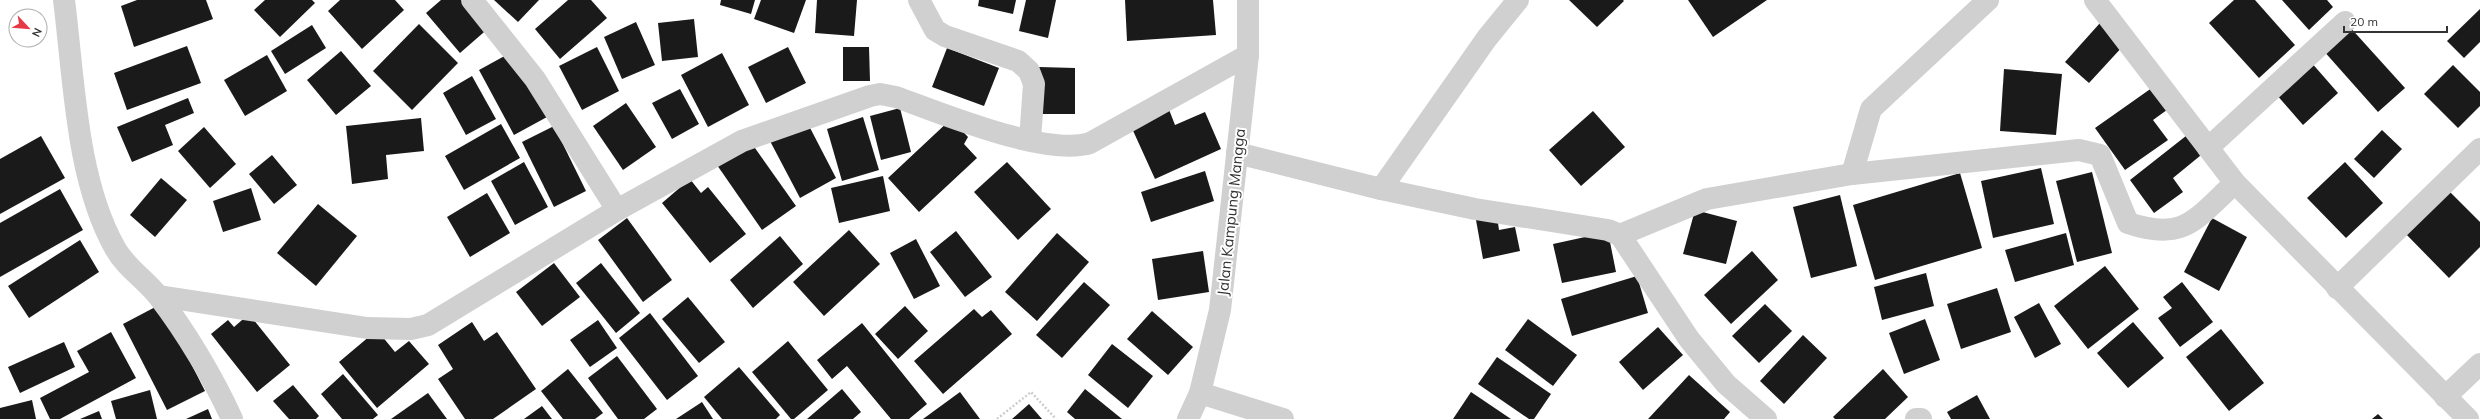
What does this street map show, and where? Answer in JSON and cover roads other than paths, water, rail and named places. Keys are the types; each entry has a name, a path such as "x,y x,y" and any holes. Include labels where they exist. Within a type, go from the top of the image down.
{"street":[{"path":"64,0 83,153 102,224 124,263 159,296 219,389 232,419"},
{"path":"472,0 535,79 618,210"},
{"path":"919,0 935,30 945,36 1018,61 1030,71 1034,84 1030,140"},
{"name":"Jalan Kampung Mangga","path":"1188,419 1200,393 1220,310 1248,55 1248,0"},
{"path":"1381,188 1487,38 1518,0"},
{"path":"1852,174 1871,109 1988,0"},
{"path":"2095,0 2235,183 2445,398 2468,419"},
{"path":"2208,148 2345,22"},
{"path":"159,296 367,328 411,329 428,325 618,210 742,141 870,96 896,97 1003,134 1030,140 1077,147 1090,143 1248,55"},
{"path":"2337,288 2480,149"},
{"path":"1620,235 1707,199 1852,174 2079,150 2090,151 2100,155 2106,165 2128,223 2157,231 2172,230 2188,224 2235,183"},
{"path":"1237,153 1381,188 1475,208 1608,230 1620,235 1689,339 1726,384 1766,419"},
{"path":"2445,398 2480,364"},
{"path":"1200,393 1283,419"},
{"path":"1916,419 1921,419"}]}
